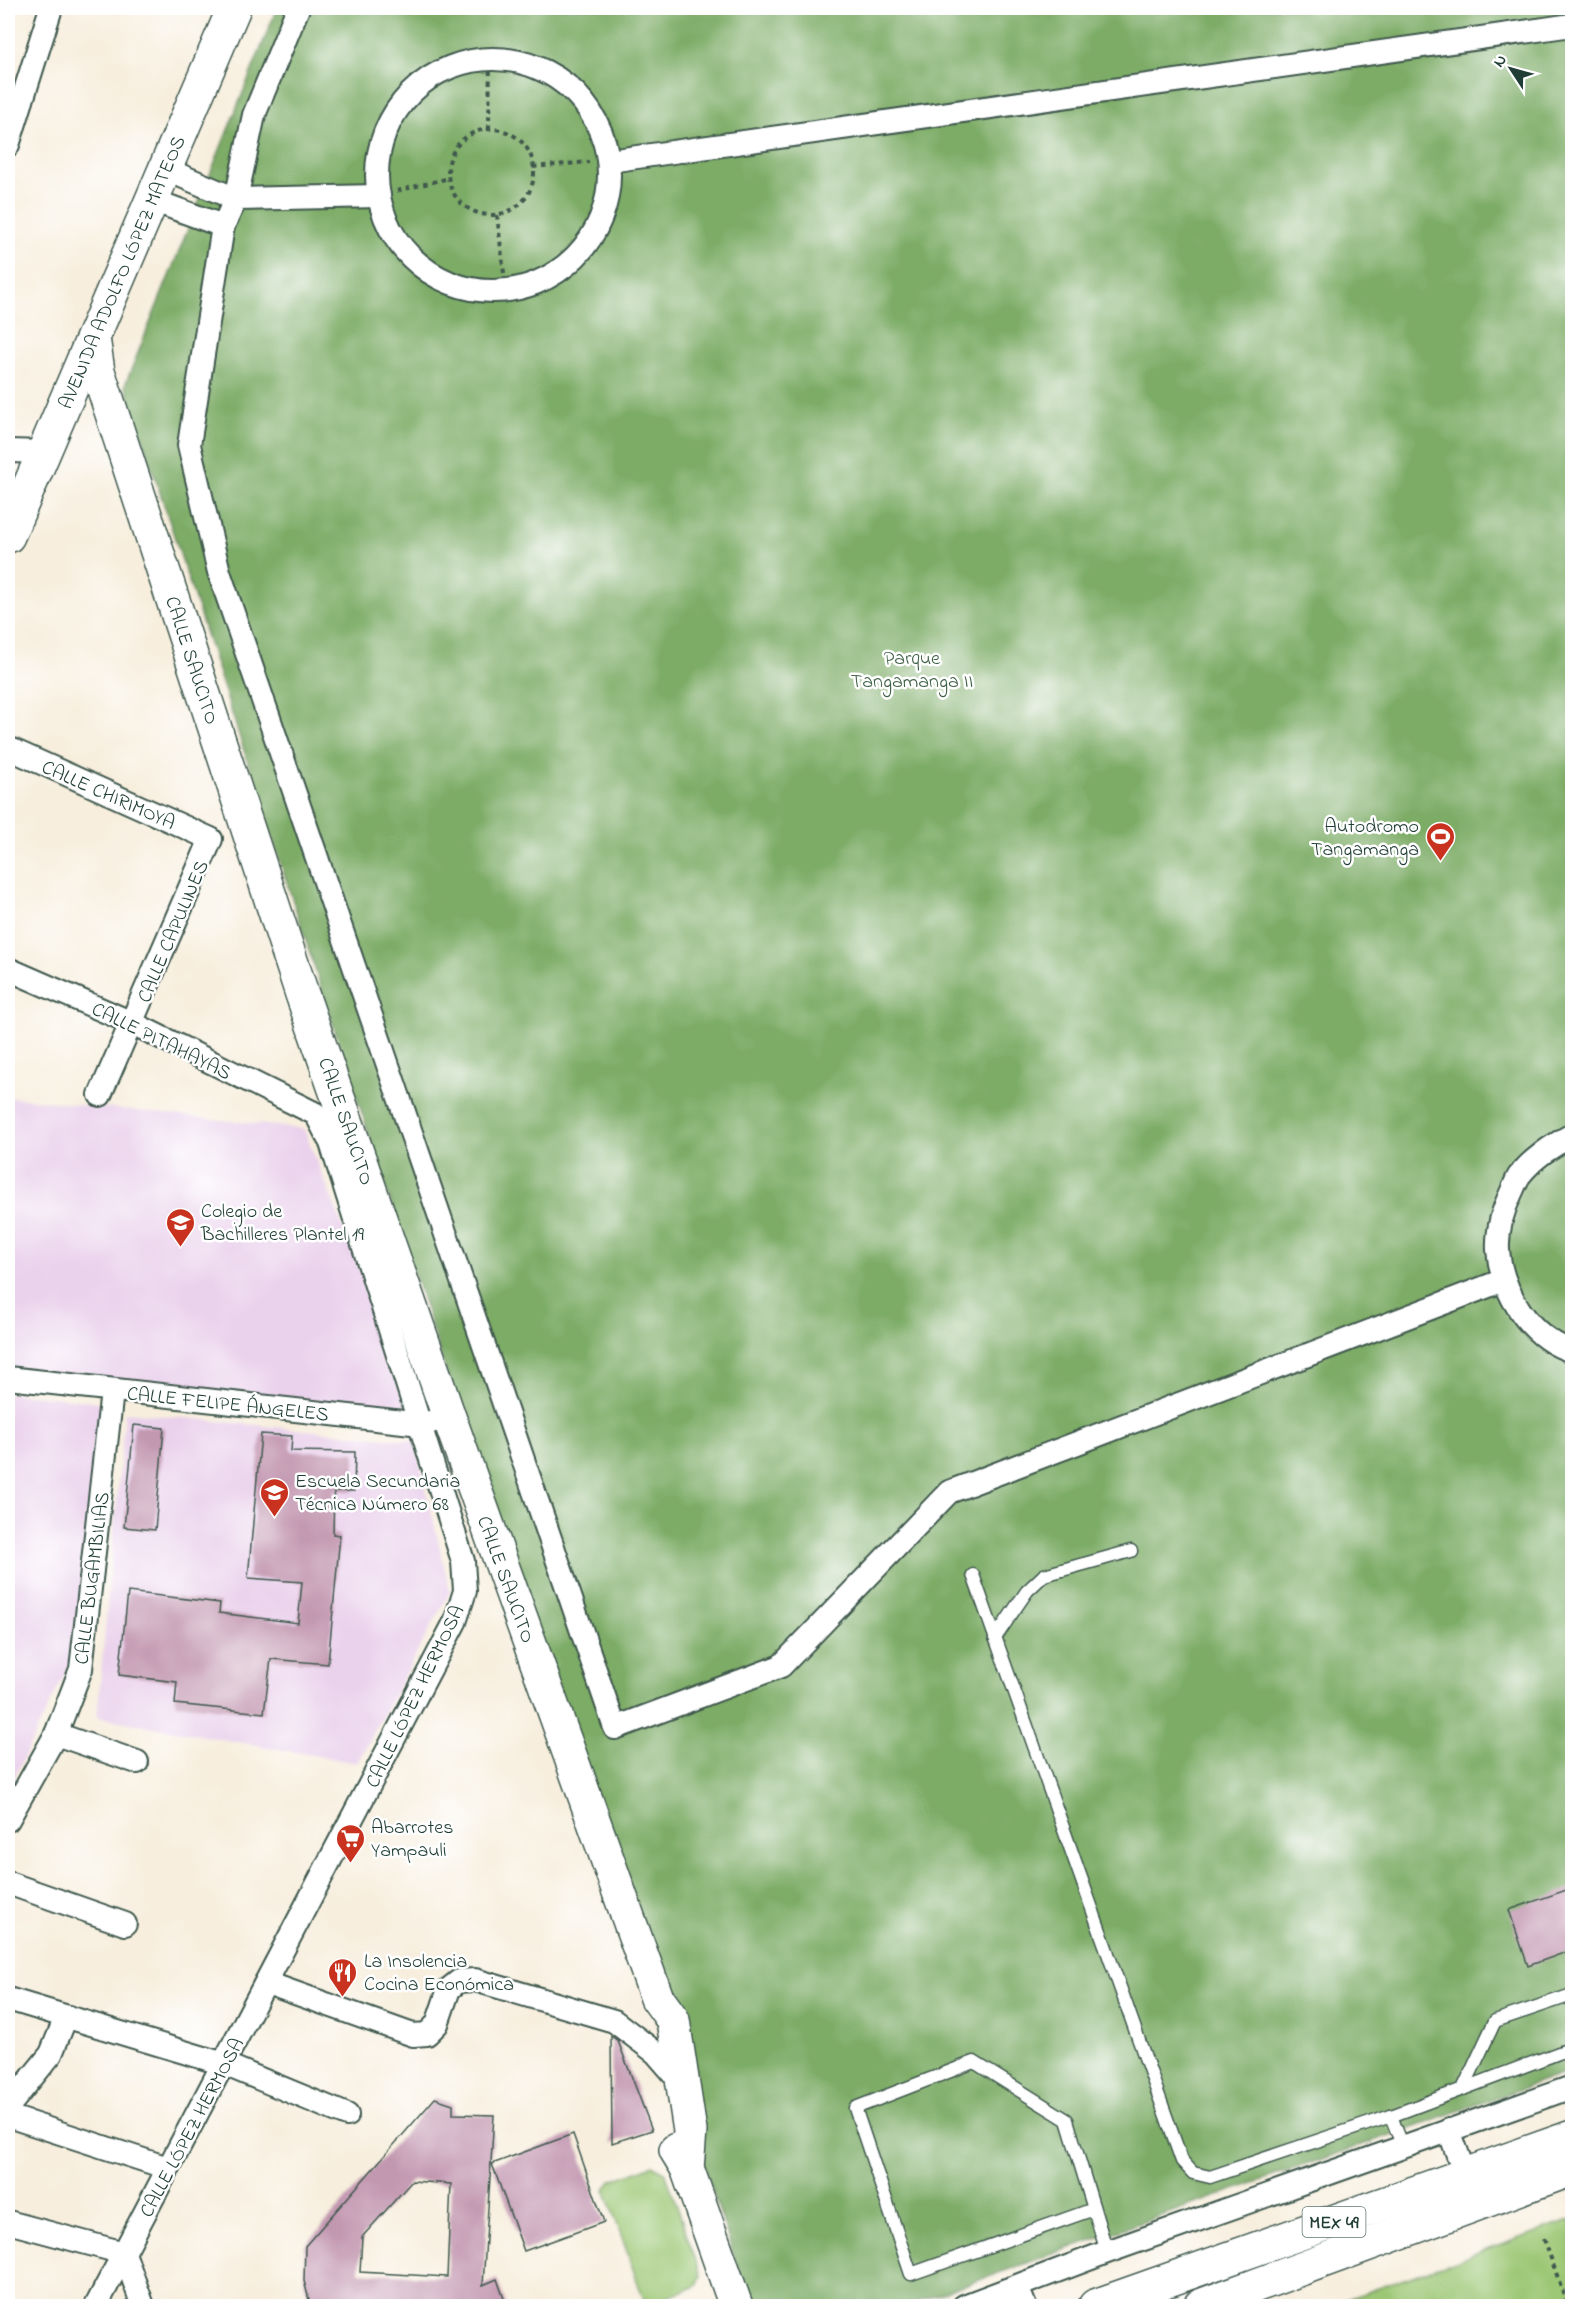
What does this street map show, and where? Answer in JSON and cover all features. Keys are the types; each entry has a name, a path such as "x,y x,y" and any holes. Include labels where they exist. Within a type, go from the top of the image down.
{"street":[{"path":"8,145 51,8"},
{"name":"AVENIDA ADOLFO LÓPEZ MATEOS","path":"8,536 234,8"},
{"path":"298,8 254,115 236,200 223,226 189,445 219,572 615,1728 781,1666 950,1492 1504,1280"},
{"path":"609,161 1572,25"},
{"path":"489,57 530,63 566,82 593,113 609,161 607,202 591,239 562,269 526,287 486,292 433,276 402,249 382,214 375,174 383,133 415,87 450,65 489,57"},
{"path":"165,169 236,200 379,196"},
{"path":"152,200 223,226"},
{"name":"CALLE SAUCITO","path":"93,338 98,371 303,994 435,1421 657,1998 673,2020 690,2131 687,2168"},
{"path":"62,412 76,403 89,400 100,403 112,412"},
{"path":"8,451 45,452"},
{"name":"CALLE CHIRIMOYA","path":"8,748 212,839"},
{"name":"CALLE CAPULINES","path":"100,1095 212,839"},
{"name":"CALLE PITAHAYAS","path":"8,969 132,1023 316,1114"},
{"name":"CALLE LÓPEZ HERMOSA","path":"96,2307 455,1622 465,1591 462,1561 435,1421 331,1143 316,1114"},
{"path":"1572,1135 1544,1151 1518,1178 1503,1211 1498,1248 1504,1280 1518,1309 1539,1332 1572,1351"},
{"name":"CALLE FELIPE ÁNGELES","path":"8,1378 112,1391 435,1421"},
{"name":"CALLE BUGAMBILIAS","path":"8,1820 56,1734 81,1669 112,1391"},
{"path":"56,1734 137,1762"},
{"path":"8,1883 125,1924"},
{"path":"267,1983 413,2035 427,2034 437,2024 449,1989 459,1981 475,1980 614,2021 656,2053 682,2083"},
{"name":"CALLE SAUCITO","path":"657,1998 652,2026 670,2138 687,2168 736,2307"},
{"path":"8,1999 224,2064 347,2115"},
{"path":"8,2107 16,2084 51,2054 66,2017"},
{"path":"964,2307 1021,2297 1107,2252 1572,2087"},
{"path":"8,2116 168,2168"},
{"path":"1449,2130 1465,2175"},
{"name":"MEX 49","path":"1095,2307 1572,2137"},
{"name":"MEX 49","path":"1200,2307 1572,2169"},
{"path":"8,2222 124,2253 143,2307"}],"lane":[{"path":"995,1638 1028,1591 1044,1575 1131,1551"},
{"path":"973,1575 1182,2161 1193,2173 1210,2177 1391,2116 1572,2048"},
{"path":"1463,2089 1495,2021 1572,1995"},
{"path":"1094,2209 911,2274 855,2108 974,2062 1067,2120 1094,2209 1107,2252"},
{"path":"1391,2116 1403,2147"}],"path":[{"path":"489,57 489,129"},
{"path":"489,129 504,131 517,138 527,148 533,167 531,188 523,201 512,210 497,215 471,211 459,201 451,189 450,159 457,146 475,133 489,129"},
{"path":"533,167 609,161"},
{"path":"379,196 449,178"},
{"path":"497,215 506,290"},
{"path":"1545,2239 1568,2307"}],"shaded area":[{"name":"Colegio de Bachilleres Plantel 19","path":"8,1097 304,1129 418,1415 8,1368"},
{"path":"8,1393 111,1403 70,1663 10,1786 8,1782"},
{"name":"Escuela Secundaria Técnica Número 68","path":"125,1412 415,1441 450,1592 357,1763 97,1717"}],"green space":[{"name":"Parque Tangamanga II","path":"277,8 1572,8 1572,2071 905,2306 750,2306 125,385"},
{"path":"652,2165 665,2172 701,2275 697,2286 652,2303 644,2299 641,2292 605,2189 611,2181"},
{"path":"1572,2220 1572,2306 1327,2306"}],"building":[{"path":"134,1425 164,1428 155,1530 124,1527"},
{"path":"261,1434 292,1436 291,1451 355,1452 354,1491 334,1491 333,1534 340,1535 328,1664 271,1659 264,1713 175,1704 177,1682 119,1675 128,1592 220,1603 219,1613 298,1623 302,1582 248,1578"},
{"path":"1572,1888 1572,1950 1528,1966 1509,1910"},
{"path":"611,2036 618,2041 652,2130 612,2143"},
{"path":"435,2098 453,2104 453,2114 494,2115 483,2285 497,2279 507,2307 311,2307 304,2281 305,2246","holes":["412,2181 451,2184 447,2277 360,2272 362,2237"]},
{"path":"573,2134 604,2222 524,2251 492,2164"}],"place":[{"name":"Autodromo Tangamanga","path":"1440,862"},
{"name":"Colegio de Bachilleres Plantel 19","path":"180,1248"},
{"name":"Escuela Secundaria Técnica Número 68","path":"274,1518"},
{"name":"Abarrotes Yampauli","path":"350,1864"},
{"name":"La Insolencia Cocina Económica","path":"343,1998"}]}
